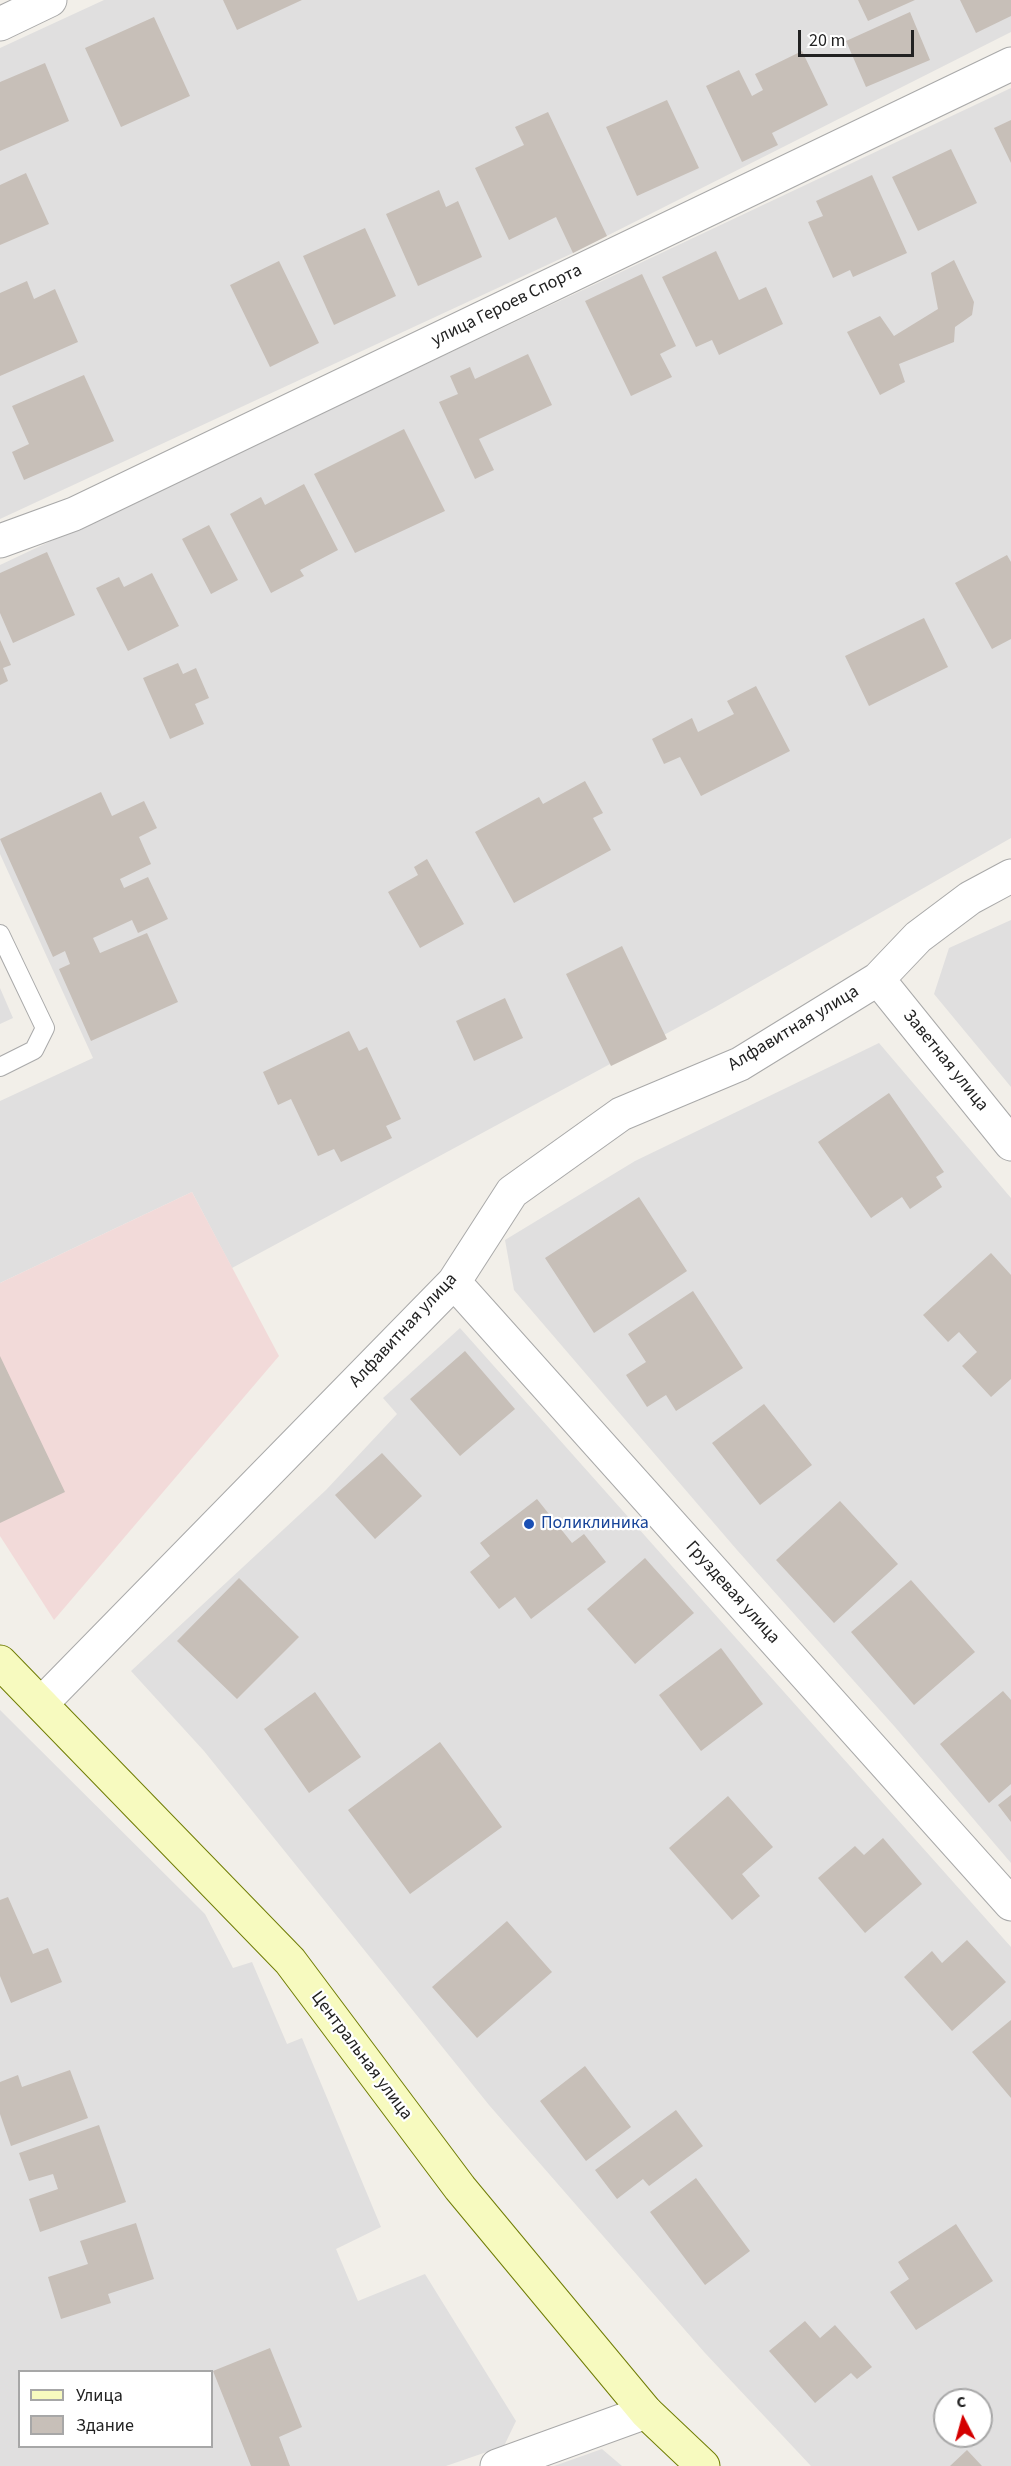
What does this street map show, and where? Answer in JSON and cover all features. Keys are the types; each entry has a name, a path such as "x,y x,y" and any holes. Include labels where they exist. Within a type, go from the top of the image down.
{"street":[{"path":"0,24 50,0"},
{"name":"улица Героев Спорта","path":"0,541 74,514 1011,64"},
{"name":"Алфавитная улица","path":"42,1703 454,1282 512,1192 621,1114 740,1064 878,979 918,937 970,898 1011,876"},
{"name":"Заветная улица","path":"878,979 1011,1144"},
{"name":"Груздевая улица","path":"454,1282 1011,1904"},
{"name":"Центральная улица","path":"0,1662 290,1960 460,2188 646,2412 703,2466"},
{"path":"497,2466 646,2412"}],"lane":[{"path":"0,934 45,1028 34,1050 0,1066"}],"shaded area":[{"path":"104,0 1011,0 1011,32 573,253 0,519 0,48"},
{"path":"1011,88 1011,838 712,1009 232,1268 192,1192 0,1283 0,1101 93,1058 0,854 0,565"},
{"path":"1011,920 1011,1087 934,994 949,948"},
{"path":"0,988 13,1018 0,1024"},
{"path":"879,1043 1011,1198 1011,1863 895,1727 737,1550 514,1290 505,1240 635,1161"},
{"path":"192,1192 279,1356 54,1620 0,1536 0,1283"},
{"path":"460,1328 1011,1947 1011,2466 811,2466 705,2353 489,2105 204,1751 131,1671 326,1490 397,1414 383,1398"},
{"path":"0,1710 205,1914 233,1968 252,1962 287,2044 302,2038 381,2227 336,2249 358,2301 425,2274 516,2421 504,2446 446,2466 0,2466"},
{"path":"602,2449 622,2466 554,2466"}],"building":[{"path":"223,0 302,0 237,30"},
{"path":"858,0 915,0 868,21"},
{"path":"960,0 1011,0 1011,16 976,33"},
{"path":"910,12 930,60 866,87 846,41"},
{"path":"154,17 190,96 121,127 85,48"},
{"path":"802,51 828,105 772,133 778,145 742,162 706,86 739,70 752,96 763,90 755,74"},
{"path":"45,63 69,121 0,151 0,82"},
{"path":"667,100 699,168 637,196 606,127"},
{"path":"548,112 607,236 573,253 556,217 509,240 475,168 524,145 515,127"},
{"path":"1011,120 1011,163 994,128"},
{"path":"951,149 977,203 918,231 892,177"},
{"path":"26,173 49,224 0,245 0,185"},
{"path":"872,175 907,253 853,277 850,270 833,278 808,222 823,216 816,201"},
{"path":"439,190 446,207 458,201 482,257 418,286 386,214"},
{"path":"365,228 396,296 334,325 303,256"},
{"path":"716,251 739,300 766,287 783,324 719,355 712,340 696,347 662,277"},
{"path":"954,260 974,302 972,315 955,327 954,342 899,364 905,382 880,395 847,332 880,316 894,336 938,309 931,273"},
{"path":"279,261 319,343 270,367 230,285"},
{"path":"642,274 676,346 660,354 672,377 631,396 585,301"},
{"path":"27,281 34,299 55,289 78,342 0,376 0,293"},
{"path":"528,354 552,405 479,439 494,470 475,479 439,402 458,394 450,376 470,367 475,379"},
{"path":"84,375 114,441 24,480 12,452 29,444 12,406"},
{"path":"404,429 445,511 355,553 314,474"},
{"path":"304,484 338,550 300,570 304,576 271,593 230,514 261,497 265,505"},
{"path":"209,525 238,580 211,594 182,539"},
{"path":"47,552 75,615 13,643 0,613 0,573"},
{"path":"1007,555 1011,562 1011,639 992,649 955,583"},
{"path":"152,573 179,626 128,651 96,588 119,577 124,587"},
{"path":"924,618 948,667 869,706 845,656"},
{"path":"0,640 11,665 3,668 8,681 0,685"},
{"path":"178,663 183,674 196,668 209,698 195,704 204,724 170,739 143,678"},
{"path":"756,686 790,751 701,796 680,757 664,764 652,739 692,718 698,732 734,714 727,701"},
{"path":"585,781 603,813 593,818 611,850 514,903 475,832 539,797 543,804"},
{"path":"101,792 112,816 144,801 157,828 139,837 151,864 120,879 124,888 148,877 168,919 138,933 132,920 93,938 100,953 147,933 178,1002 91,1041 59,969 70,964 65,951 53,957 0,839"},
{"path":"427,859 464,924 420,948 388,892 418,875 414,867"},
{"path":"622,946 667,1039 611,1066 566,974"},
{"path":"505,998 523,1038 474,1061 456,1021"},
{"path":"349,1031 359,1051 367,1047 401,1119 386,1126 392,1138 341,1162 334,1149 318,1156 291,1099 278,1105 263,1072"},
{"path":"889,1093 944,1172 936,1177 942,1187 910,1209 902,1197 871,1218 818,1142"},
{"path":"639,1197 687,1271 594,1333 545,1258"},
{"path":"991,1253 1011,1275 1011,1379 991,1397 962,1366 977,1352 959,1332 948,1342 923,1315"},
{"path":"693,1291 743,1368 676,1411 666,1395 647,1407 626,1375 646,1362 628,1334"},
{"path":"465,1351 515,1409 460,1456 410,1399"},
{"path":"0,1356 65,1492 0,1523"},
{"path":"764,1404 812,1465 760,1505 712,1443"},
{"path":"382,1453 422,1496 375,1539 335,1495"},
{"path":"537,1499 572,1543 584,1534 606,1562 531,1619 515,1597 499,1609 470,1572 490,1556 480,1543"},
{"path":"840,1501 898,1564 834,1623 776,1560"},
{"path":"645,1558 694,1613 635,1664 587,1609"},
{"path":"239,1578 299,1637 237,1699 177,1641"},
{"path":"911,1580 975,1652 914,1705 851,1632"},
{"path":"721,1648 763,1704 701,1751 659,1695"},
{"path":"1003,1691 1011,1700 1011,1784 989,1803 940,1744"},
{"path":"315,1692 361,1757 309,1793 264,1729"},
{"path":"440,1742 502,1827 410,1894 348,1810"},
{"path":"1011,1795 1011,1822 998,1805"},
{"path":"728,1796 773,1847 742,1874 760,1896 732,1920 669,1848"},
{"path":"883,1838 922,1884 865,1933 818,1878 855,1846 864,1855"},
{"path":"8,1897 33,1954 48,1948 62,1982 11,2003 0,1976 0,1900"},
{"path":"507,1921 552,1972 477,2038 432,1987"},
{"path":"967,1940 1006,1982 952,2031 904,1977 932,1951 942,1963"},
{"path":"1011,2020 1011,2098 972,2052"},
{"path":"585,2066 631,2127 586,2161 540,2101"},
{"path":"70,2070 88,2118 11,2146 0,2114 0,2082 18,2075 22,2087"},
{"path":"676,2110 703,2146 649,2186 643,2179 617,2199 595,2170"},
{"path":"99,2125 126,2202 40,2232 29,2199 58,2189 53,2174 29,2181 19,2153"},
{"path":"696,2178 750,2251 705,2285 650,2212"},
{"path":"136,2223 154,2279 108,2294 111,2303 61,2319 48,2277 88,2264 80,2241"},
{"path":"956,2224 993,2281 916,2330 890,2292 909,2279 898,2262"},
{"path":"805,2321 820,2338 835,2325 872,2367 857,2379 851,2373 815,2403 769,2351"},
{"path":"270,2348 302,2427 279,2437 290,2466 251,2466 213,2371"},
{"path":"967,2450 982,2466 950,2466"}],"place":[{"name":"Поликлиника","path":"529,1524"}]}
